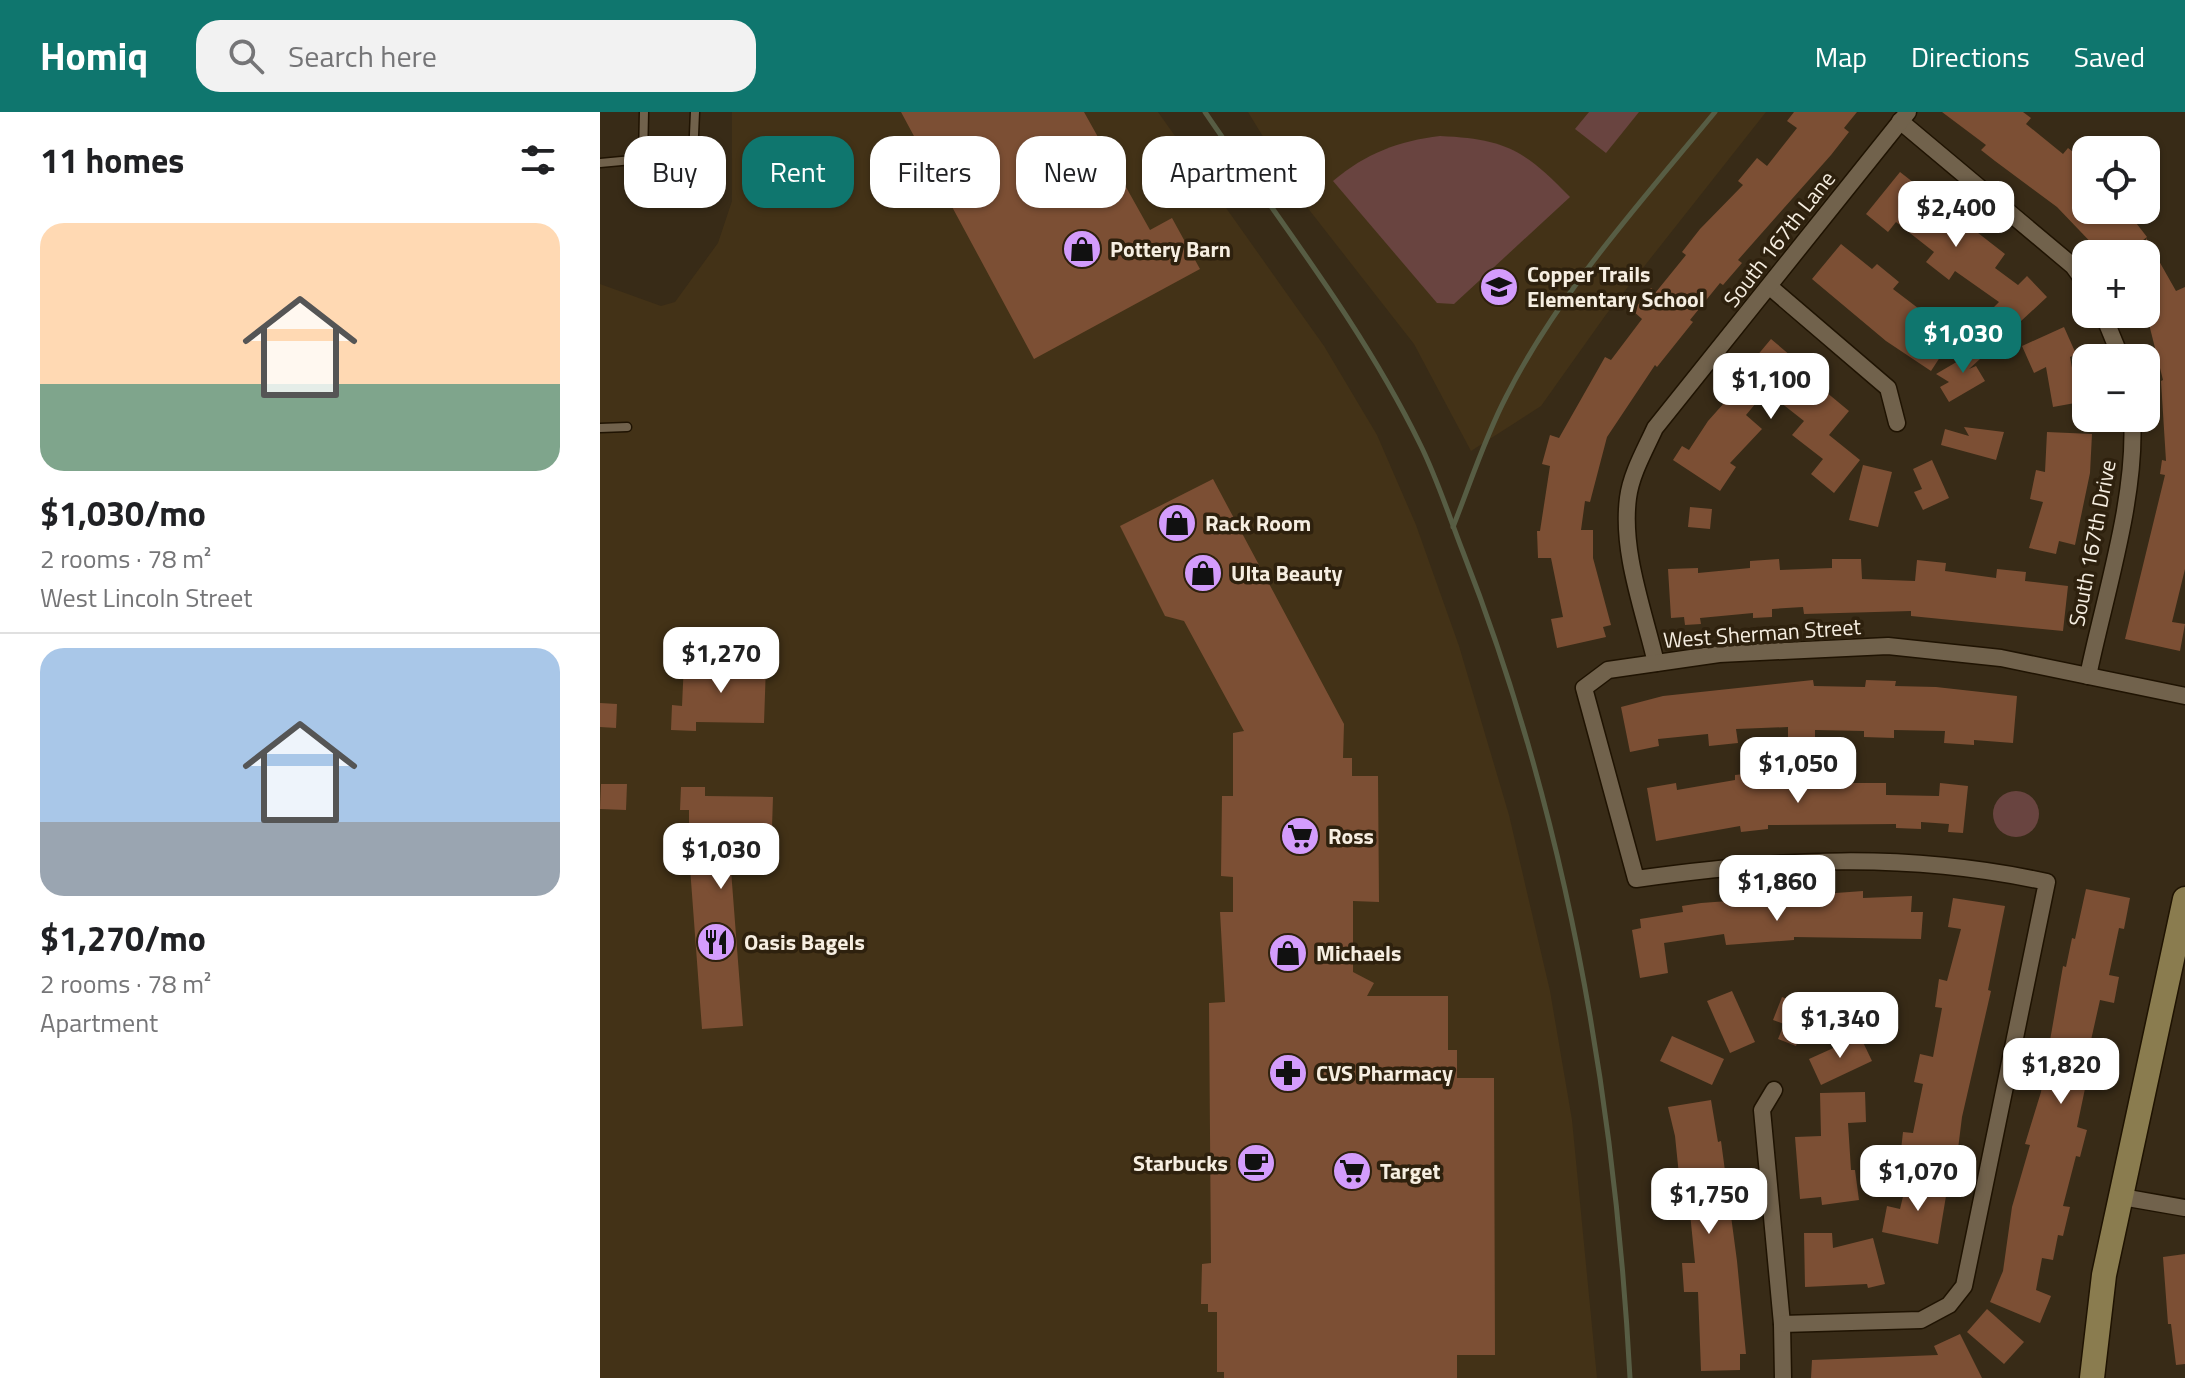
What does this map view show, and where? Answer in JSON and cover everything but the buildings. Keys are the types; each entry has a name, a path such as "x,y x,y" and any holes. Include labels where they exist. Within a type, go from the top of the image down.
{"street":[{"path":"1904,117 2072,265"},
{"name":"South 167th Lane","path":"1656,663 1632,561 1628,497 1655,428 1904,117"},
{"path":"1770,287 1888,388 1897,423"},
{"name":"South 167th Drive","path":"2088,676 2126,499 2132,432"},
{"name":"West Sherman Street","path":"1782,1324 1921,1320 1949,1305 1964,1286 2047,882 1992,870 1876,859 1751,863 1636,879 1584,688 1608,670 1656,663 1801,648 1888,646 2001,658 2185,696"},
{"path":"2092,1378 2104,1275 2185,899"},
{"path":"1774,1090 1762,1110 1782,1324 1783,1378"},
{"path":"2122,1197 2185,1208"}],"lane":[{"path":"643,136 644,112"},
{"path":"694,136 695,112"},
{"path":"600,163 624,161"},
{"path":"600,428 627,427"}],"shaded area":[{"path":"732,112 1158,112 1175,136 1142,136 1142,208 1226,208 1324,346 1377,435 1416,525 1459,646 1509,815 1550,991 1572,1120 1597,1378 600,1378 600,284 661,306 675,302 718,243 732,201"},
{"name":"Copper Trails Elementary School","path":"1248,112 1766,112 1605,316 1541,406 1471,451 1414,344 1308,208 1325,208 1325,136 1263,136"},
{"path":"1589,112 1639,112 1606,153 1575,129"},
{"path":"1440,136 1481,140 1512,150 1540,168 1570,197 1454,304 1437,303 1333,181 1384,150"},
{"path":"2016,791 2032,798 2039,814 2032,830 2016,837 2000,830 1993,814 2000,798"}],"waterway":[{"path":"1205,112 1346,315 1397,400 1437,484 1499,651 1557,854 1579,958 1612,1168 1630,1378"},
{"path":"1453,527 1498,412 1527,358 1576,284 1715,112"}],"place":[{"name":"Pottery Barn","path":"1082,249"},
{"name":"Copper Trails Elementary School","path":"1499,287"},
{"name":"Rack Room","path":"1177,523"},
{"name":"Ulta Beauty","path":"1203,573"},
{"name":"Ross","path":"1300,836"},
{"name":"Oasis Bagels","path":"716,942"},
{"name":"Michaels","path":"1288,953"},
{"name":"CVS Pharmacy","path":"1288,1073"},
{"name":"Starbucks","path":"1256,1163"},
{"name":"Target","path":"1352,1171"}]}
